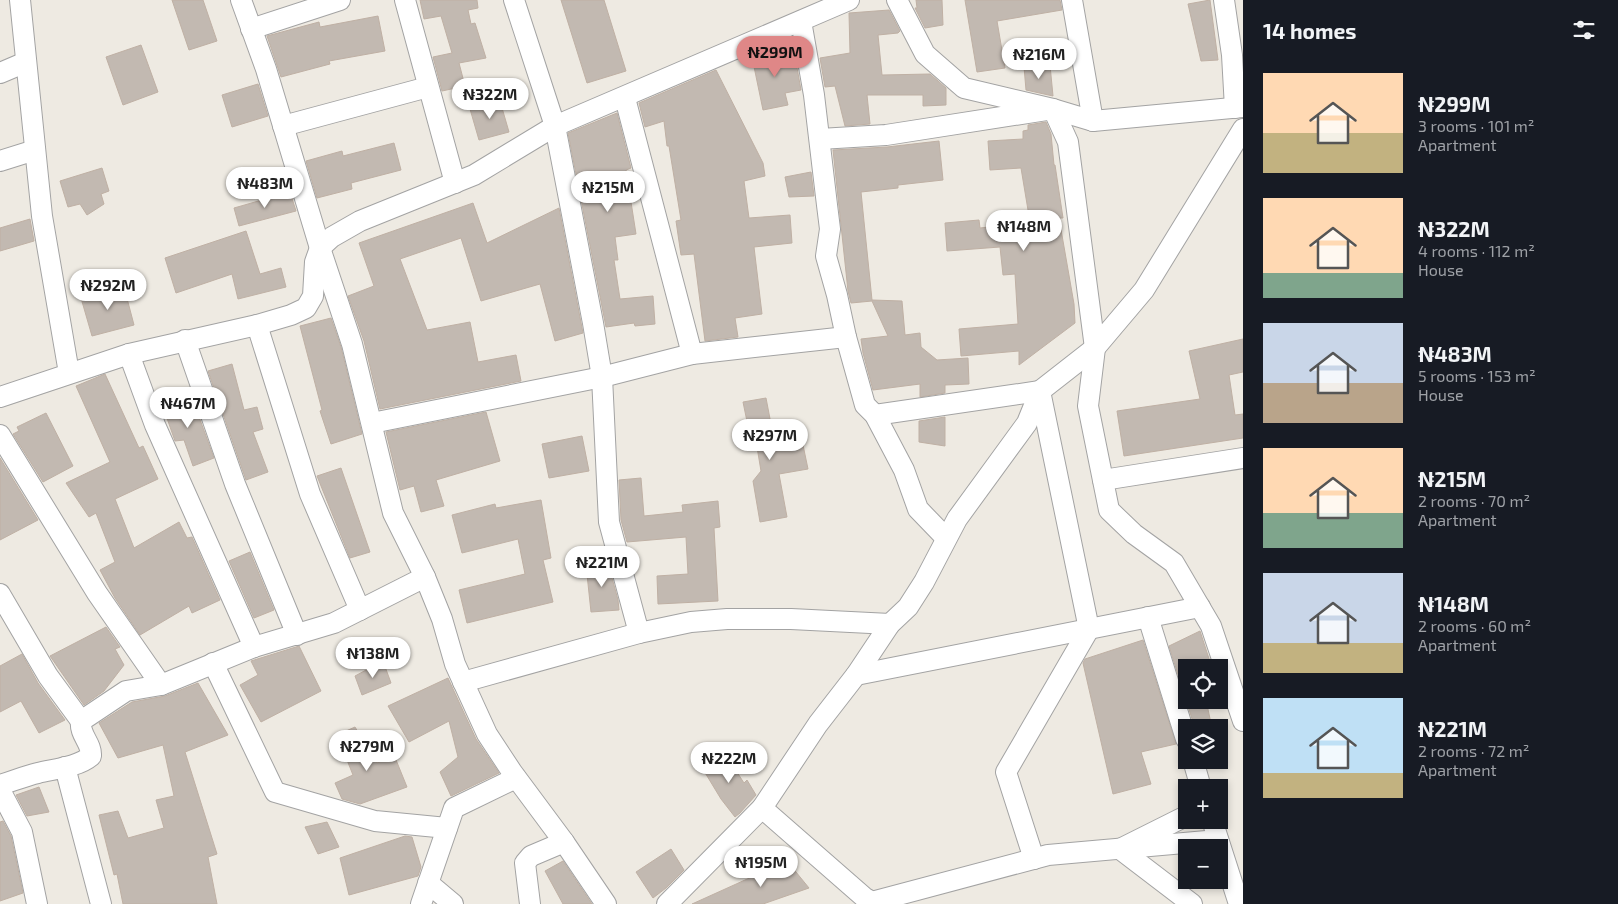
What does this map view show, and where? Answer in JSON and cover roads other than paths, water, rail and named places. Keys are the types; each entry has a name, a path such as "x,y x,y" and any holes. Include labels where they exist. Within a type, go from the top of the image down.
{"street":[{"path":"20,0 42,216 68,373"},
{"path":"241,0 252,29 352,344 394,514 425,577 442,619 455,664 487,734 606,904"},
{"path":"252,29 340,0"},
{"path":"405,0 455,183"},
{"path":"514,0 555,126 602,378 609,522 639,633"},
{"path":"0,397 128,354 257,325 291,315 306,308 313,296 315,262 320,248 332,237 360,221 474,175 555,126 625,98 849,0"},
{"path":"897,0 924,54 964,88 1053,109 1093,121 1239,107 1224,0"},
{"path":"1072,0 1093,121"},
{"path":"800,21 820,139 830,230 826,256 846,338 865,405 875,415 904,470 918,509 946,538"},
{"path":"0,73 26,62"},
{"path":"283,126 428,88"},
{"path":"625,98 692,354"},
{"path":"820,139 886,135 1053,109"},
{"path":"1053,109 1068,142 1094,348 1088,406 1109,510 1134,534 1174,563 1211,626 1243,721"},
{"path":"667,904 762,808 818,724 856,675 890,624 908,607 924,582 956,519 1027,423 1040,391 1094,348 1144,290 1243,129"},
{"path":"0,161 35,150"},
{"path":"257,325 310,494 360,610"},
{"path":"372,423 602,378 692,354 846,338"},
{"path":"185,340 235,484 298,635"},
{"path":"128,354 155,424 254,647"},
{"path":"875,415 1040,391"},
{"path":"1034,859 1006,772 1089,629 1040,391"},
{"path":"0,435 97,593 161,685"},
{"path":"1103,480 1243,458"},
{"path":"81,720 126,691 161,685 192,674 213,663 254,647 334,623 425,577"},
{"path":"0,594 48,676 81,720 82,734 91,750 91,756 87,759 0,785"},
{"path":"856,675 1200,606"},
{"path":"1148,617 1180,719"},
{"path":"463,682 639,633 691,622 726,619 791,618 890,624"},
{"path":"213,663 275,792 376,821 447,828"},
{"path":"65,767 101,904"},
{"path":"421,904 454,808 516,778"},
{"path":"0,790 22,832 37,904"},
{"path":"762,808 865,902 1048,855 1178,844"},
{"path":"1120,849 1178,820"},
{"path":"530,904 525,863 527,859 564,842"},
{"path":"1120,849 1192,904"},
{"path":"1228,872 1238,904"},
{"path":"428,883 439,904"},
{"path":"428,883 454,904"}]}
